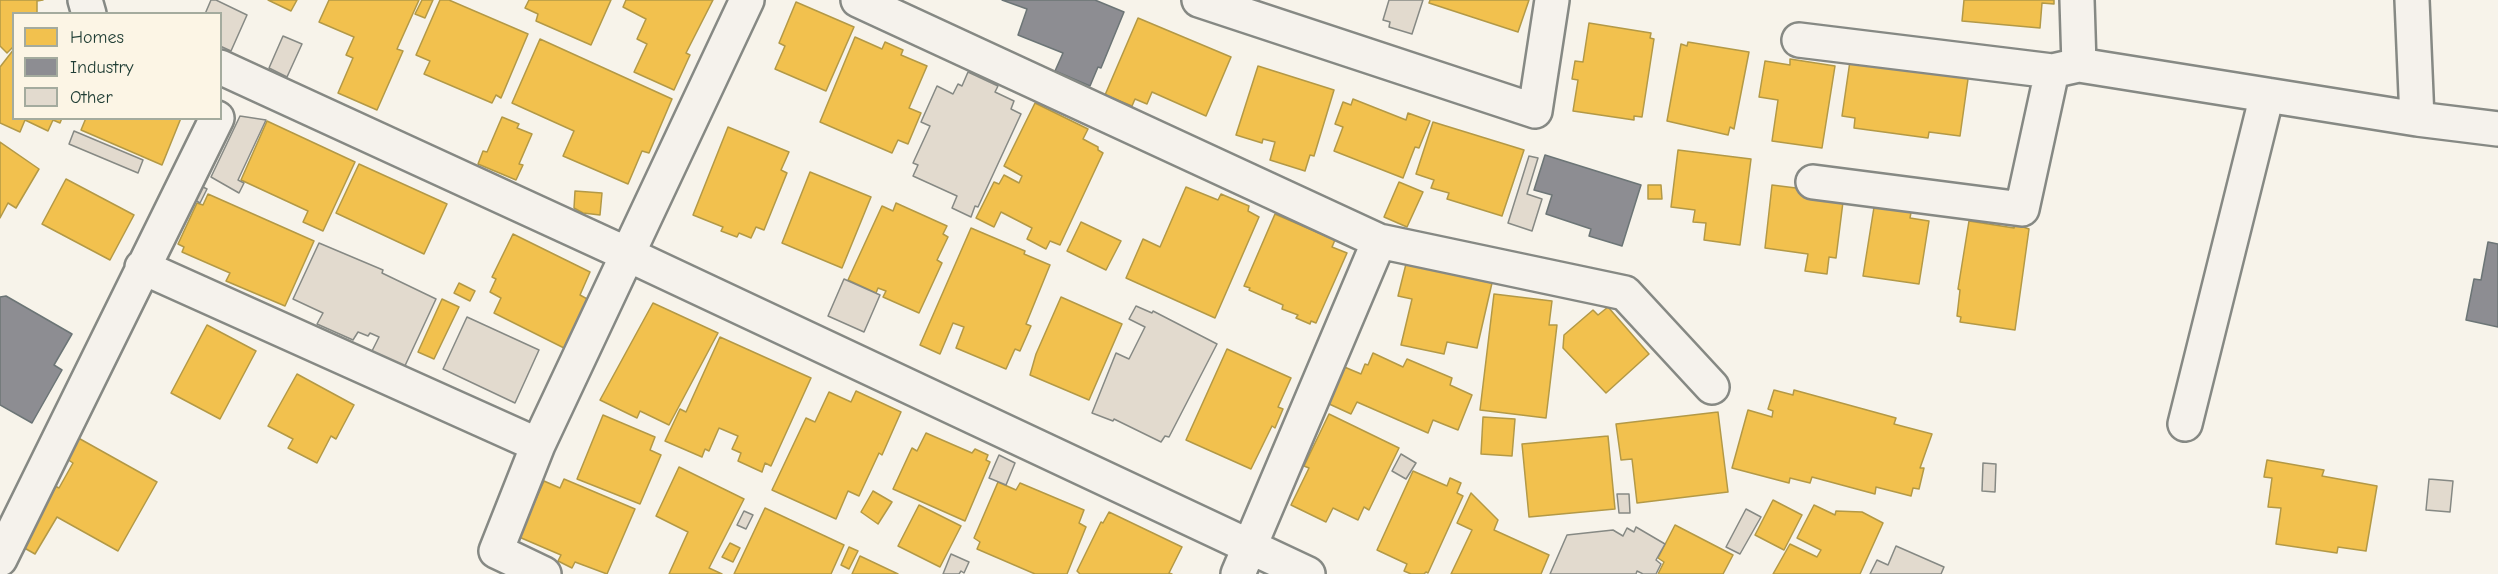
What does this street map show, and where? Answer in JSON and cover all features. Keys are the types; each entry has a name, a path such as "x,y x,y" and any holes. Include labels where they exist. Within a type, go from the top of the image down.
{"street":[{"path":"544,574 496,551 538,445 747,0"},
{"path":"858,0 1379,241 1625,293 1712,387"},
{"path":"1198,0 1535,111 1552,0"},
{"path":"1813,182 2022,209 2066,68 2077,0"},
{"path":"2412,0 2417,119"},
{"path":"1799,40 2066,68 2498,129"},
{"path":"222,104 230,70 629,255 1244,561 1308,574"},
{"path":"2185,424 2267,95"},
{"path":"0,559 216,120"},
{"path":"1244,561 1379,241"},
{"path":"142,267 538,445"}],"building: Homes":[{"path":"0,0 43,0 37,1 37,12 12,12 12,48 7,53 0,46"},
{"path":"268,0 297,0 291,11"},
{"path":"329,0 419,0 397,49 403,51 377,110 338,93 353,58 346,55 354,37 319,22"},
{"path":"422,0 433,0 425,18 415,14"},
{"path":"440,0 449,0 528,34 501,98 496,95 492,103 424,74 430,61 416,55"},
{"path":"529,0 611,0 591,45 536,21 538,14 525,8"},
{"path":"626,0 713,0 686,53 690,55 674,90 634,72 647,44 637,39 646,19 623,7"},
{"path":"1430,0 1529,0 1518,32 1429,3"},
{"path":"1964,0 2054,0 2054,4 2042,3 2040,28 1962,21"},
{"path":"796,2 854,27 826,91 775,69 785,46 779,43"},
{"path":"1138,18 1231,57 1206,116 1152,92 1147,104 1135,99 1132,106 1105,95"},
{"path":"1589,23 1651,33 1650,38 1654,39 1642,117 1634,116 1634,120 1573,111 1578,80 1572,79 1575,61 1583,62"},
{"path":"855,37 882,49 885,42 903,50 901,55 927,66 909,108 921,113 908,144 898,140 892,153 820,122"},
{"path":"540,39 672,99 649,153 642,151 628,184 563,156 574,131 512,103"},
{"path":"1688,42 1749,52 1734,129 1730,127 1728,135 1667,121 1681,44 1687,46"},
{"path":"12,52 12,120 25,120 20,132 0,123 0,67"},
{"path":"1790,59 1835,66 1822,148 1772,141 1778,100 1759,97 1765,61 1790,65"},
{"path":"1850,61 1969,72 1960,136 1929,132 1928,138 1854,128 1855,118 1842,116"},
{"path":"1258,66 1334,90 1314,156 1310,155 1305,171 1270,160 1275,142 1263,139 1262,143 1236,135"},
{"path":"1353,99 1406,120 1408,113 1430,121 1419,148 1415,147 1403,178 1334,151 1343,127 1335,124 1343,102 1351,105"},
{"path":"1035,103 1088,129 1083,139 1098,147 1098,150 1103,153 1060,245 1050,241 1046,249 1027,239 1032,228 1001,212 994,227 976,218 994,182 999,184 1004,175 1019,183 1022,176 1004,166"},
{"path":"502,117 519,124 517,128 532,134 519,164 523,165 516,180 478,164 483,151 487,152"},
{"path":"25,120 53,120 48,131"},
{"path":"85,120 180,120 162,165 81,130"},
{"path":"267,121 355,162 323,231 303,222 308,211 241,180"},
{"path":"1433,122 1524,150 1502,216 1447,199 1449,193 1431,188 1434,180 1416,174"},
{"path":"728,127 789,152 781,170 787,173 764,230 756,227 751,238 739,233 737,237 721,231 723,227 693,215"},
{"path":"0,142 39,169 16,208 8,203 0,218"},
{"path":"1678,150 1751,159 1740,245 1704,240 1706,223 1693,222 1695,210 1671,207"},
{"path":"359,164 447,204 424,254 336,213"},
{"path":"810,172 871,197 842,268 782,243"},
{"path":"66,179 134,215 110,260 42,224"},
{"path":"1399,182 1423,192 1407,227 1384,217"},
{"path":"1648,185 1661,185 1662,199 1648,199"},
{"path":"1772,185 1844,194 1836,258 1829,257 1827,274 1805,271 1808,254 1765,248"},
{"path":"1186,187 1218,200 1221,194 1249,206 1248,211 1259,217 1215,318 1126,278 1143,239 1160,247"},
{"path":"575,191 602,193 600,215 583,213 574,208"},
{"path":"208,194 314,241 285,306 226,281 230,273 182,252 184,247 178,244 197,203 203,205"},
{"path":"1875,201 1912,207 1910,218 1929,221 1919,284 1863,276"},
{"path":"896,203 947,226 943,234 948,237 937,260 942,263 919,313 883,297 886,291 878,288 876,293 848,280 882,206 893,211"},
{"path":"1275,214 1335,240 1332,247 1347,253 1316,323 1311,321 1310,324 1296,318 1298,315 1282,309 1283,305 1244,286"},
{"path":"1969,221 2014,228 2015,224 2029,229 2015,330 1960,322 1961,317 1957,316 1960,290 1958,289"},
{"path":"1081,222 1121,241 1106,270 1067,251"},
{"path":"971,228 1025,251 1024,254 1050,265 1026,324 1031,326 1020,351 1015,349 1006,369 956,348 964,327 953,323 940,354 920,345"},
{"path":"513,234 590,272 580,295 589,300 564,348 494,313 501,298 490,292 496,279 492,277"},
{"path":"1406,264 1492,283 1477,348 1447,342 1444,354 1401,345 1412,299 1398,296"},
{"path":"459,283 475,291 470,301 454,293"},
{"path":"1494,294 1552,301 1549,325 1557,325 1546,418 1480,410"},
{"path":"1061,297 1122,324 1089,400 1030,375 1036,354"},
{"path":"442,299 459,307 434,359 418,352"},
{"path":"653,303 718,333 669,425 640,411 637,418 600,400"},
{"path":"1608,307 1649,354 1606,393 1563,348 1564,335 1593,310 1598,315"},
{"path":"207,325 256,351 220,419 171,393"},
{"path":"720,337 811,378 771,466 765,463 762,472 738,461 741,453 732,449 738,436 719,428 709,451 705,449 702,457 665,441 680,409 686,412"},
{"path":"1227,349 1291,378 1278,407 1283,409 1275,428 1272,426 1251,469 1186,440"},
{"path":"1373,353 1403,367 1407,359 1452,378 1450,385 1472,395 1458,430 1433,420 1428,433 1357,402 1351,414 1327,403 1342,366 1361,374"},
{"path":"297,374 354,405 336,439 331,436 317,463 288,448 293,439 268,426"},
{"path":"1774,390 1793,395 1794,390 1896,418 1894,424 1932,434 1920,468 1924,468 1919,489 1913,488 1911,496 1876,487 1875,494 1812,477 1810,483 1790,478 1789,483 1732,468 1748,410 1772,417 1773,411 1768,409"},
{"path":"856,391 901,412 882,455 879,453 859,496 848,491 836,519 772,490 806,418 815,422 829,392 851,402"},
{"path":"1718,412 1728,492 1637,503 1632,459 1621,460 1616,424"},
{"path":"1329,414 1399,448 1369,510 1364,507 1358,520 1333,508 1326,522 1291,505 1309,468 1304,466"},
{"path":"603,415 655,437 650,450 661,455 640,504 577,479"},
{"path":"1483,417 1515,419 1512,456 1481,454"},
{"path":"926,433 972,453 975,449 988,455 986,460 990,462 965,521 893,489 912,448 917,451"},
{"path":"73,435 157,482 118,551 57,517 35,554 12,541 45,481 59,488 73,463 61,455"},
{"path":"1608,436 1615,509 1529,517 1522,444"},
{"path":"2267,460 2324,470 2322,476 2377,486 2366,551 2338,547 2337,553 2276,544 2281,508 2268,507 2272,478 2264,477"},
{"path":"679,467 744,499 709,568 722,574 669,574 688,532 656,516"},
{"path":"1413,471 1447,486 1450,478 1461,483 1457,493 1463,496 1428,573 1424,574 1411,574 1404,571 1407,564 1377,550"},
{"path":"564,479 635,509 607,574 575,562 572,568 558,561 561,555 519,537 544,481 560,488"},
{"path":"998,482 1016,490 1020,483 1084,510 1079,523 1086,527 1067,574 1035,574 977,549 980,542 974,538"},
{"path":"873,491 892,502 878,524 861,512"},
{"path":"1471,493 1498,520 1494,530 1549,555 1541,574 1451,574 1472,530 1457,523"},
{"path":"1773,500 1802,515 1784,550 1755,535"},
{"path":"919,505 961,526 940,567 898,546"},
{"path":"1814,505 1835,515 1836,511 1862,512 1883,523 1860,574 1773,574 1790,544 1817,557 1821,550 1797,538"},
{"path":"765,508 844,545 831,574 734,574"},
{"path":"1109,512 1182,547 1169,573 1172,574 1080,574 1077,571 1101,522 1103,523"},
{"path":"1675,525 1733,555 1723,574 1658,574 1664,562 1658,558"},
{"path":"730,543 740,548 733,562 722,557"},
{"path":"849,547 858,551 849,569 841,565"},
{"path":"860,556 898,574 852,574"}],"building: Industry":[{"path":"1002,0 1095,0 1124,12 1101,68 1098,67 1090,86 1055,71 1063,53 1018,35 1027,9"},
{"path":"1545,155 1641,185 1622,246 1589,236 1591,229 1546,214 1552,195 1534,190"},
{"path":"2488,242 2498,244 2498,327 2466,320 2474,279 2481,280"},
{"path":"6,296 72,334 54,365 62,370 32,423 0,405 0,297"}],"building: Other":[{"path":"211,0 216,0 247,15 231,51 222,47 222,12 206,12"},
{"path":"1389,0 1423,0 1412,34 1389,27 1390,22 1383,20"},
{"path":"283,36 302,44 287,77 269,68"},
{"path":"968,72 998,86 995,92 1014,101 1011,109 1021,114 978,207 975,206 971,217 952,208 957,196 913,176 918,165 913,163 930,126 921,122 937,86 953,94 958,84 962,86"},
{"path":"240,116 266,120 238,180 244,183 239,193 211,177"},
{"path":"74,131 143,160 138,173 69,144"},
{"path":"1529,156 1538,158 1527,194 1542,199 1532,231 1508,223"},
{"path":"199,185 207,189 200,203 193,199"},
{"path":"319,243 383,270 382,273 436,299 403,370 370,355 379,337 370,333 368,336 358,332 353,340 317,324 323,313 293,299"},
{"path":"844,279 880,295 864,332 828,316"},
{"path":"1136,306 1152,313 1153,311 1217,344 1169,437 1165,436 1161,442 1114,419 1113,421 1092,413 1116,353 1129,359 1145,327 1129,319"},
{"path":"467,317 539,350 515,403 443,369"},
{"path":"1401,454 1416,463 1406,479 1392,471"},
{"path":"999,455 1015,463 1006,485 989,478"},
{"path":"1983,463 1996,464 1995,492 1982,491"},
{"path":"2429,479 2453,481 2450,512 2426,510"},
{"path":"1617,494 1629,494 1630,513 1619,513"},
{"path":"1746,509 1761,517 1740,554 1726,547"},
{"path":"744,511 753,515 746,529 737,525"},
{"path":"1636,527 1665,544 1656,560 1661,564 1656,574 1643,574 1637,571 1636,574 1550,574 1567,535 1613,530 1623,536 1627,528 1634,532"},
{"path":"1896,546 1944,567 1941,574 1870,574 1877,560 1888,565"},
{"path":"951,554 969,562 964,573 961,571 959,574 943,574"}]}
